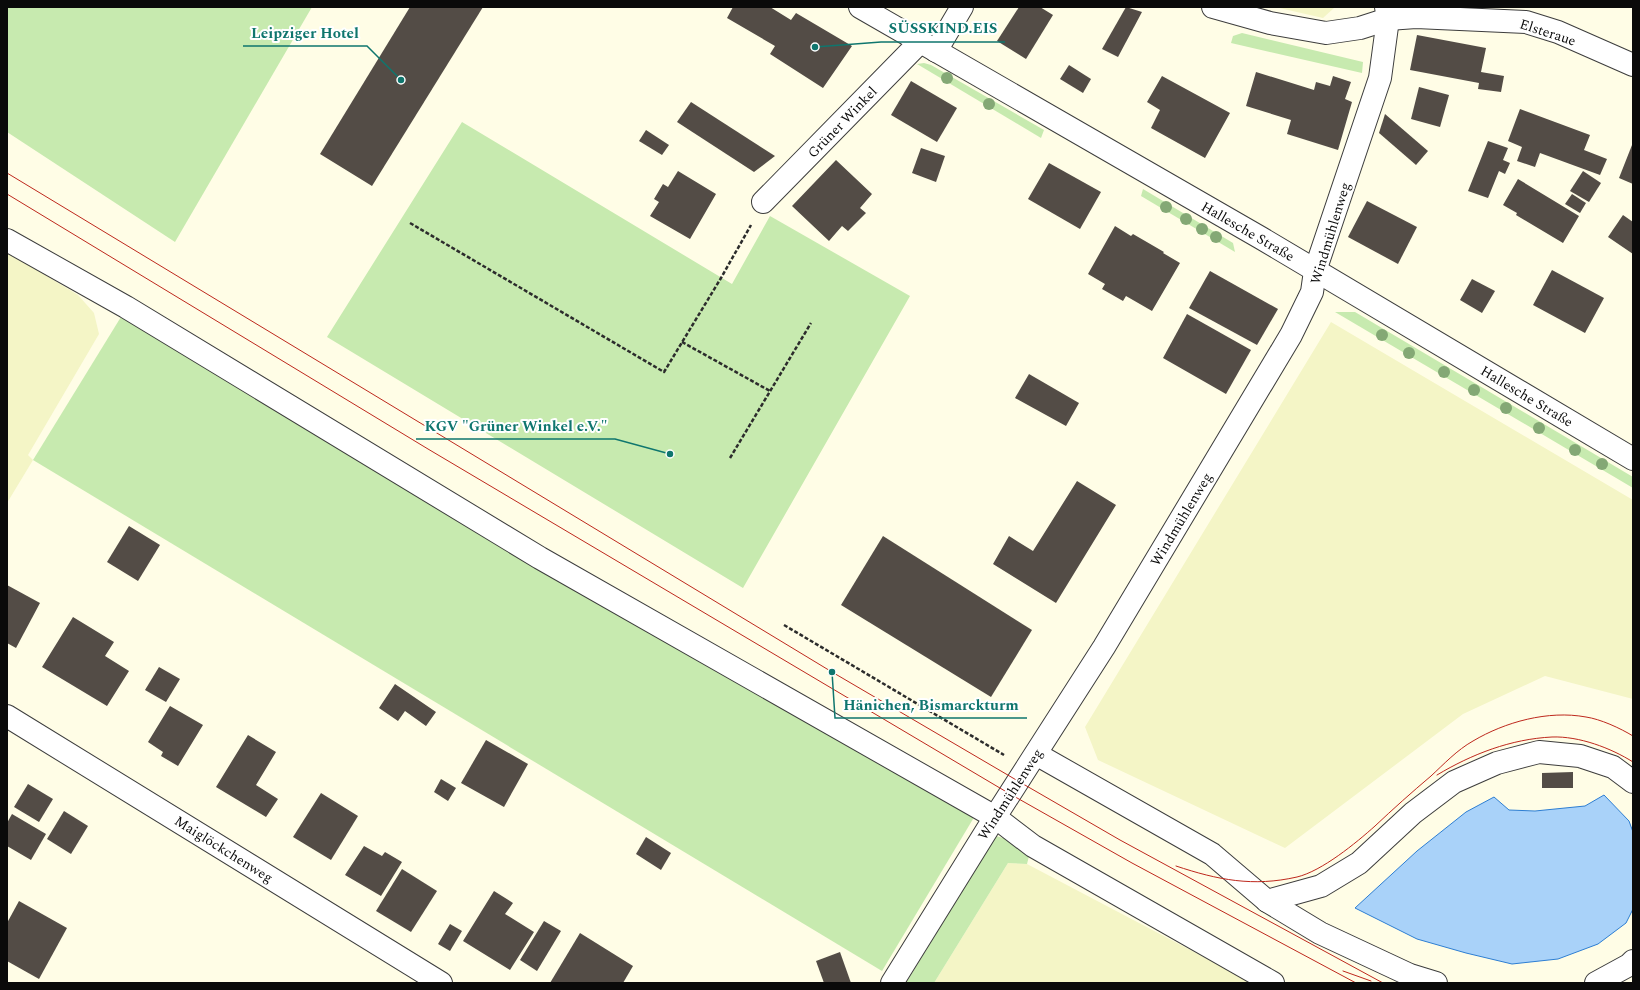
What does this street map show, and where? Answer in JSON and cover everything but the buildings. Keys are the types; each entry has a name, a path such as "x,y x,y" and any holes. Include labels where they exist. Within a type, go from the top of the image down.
{"street":[{"name":"Hallesche Straße","path":"860,7 1261,238 1633,459"},
{"name":"Grüner Winkel","path":"764,202 928,47 962,7"},
{"name":"Elsteraue","path":"1213,7 1270,23 1326,33 1360,28 1387,13 1416,17 1526,22 1558,32 1633,65"},
{"name":"Windmühlenweg","path":"892,983 995,817 1104,647 1291,335 1312,292 1316,271 1380,78 1387,13"},
{"path":"7,240 126,307 540,558 995,817 1033,846 1273,983"},
{"name":"Maiglöckchenweg","path":"7,716 441,983"},
{"path":"1267,901 1321,886 1358,863 1413,813 1454,782 1497,763 1539,752 1580,756 1613,767 1633,782"},
{"path":"1031,761 1212,854 1267,901 1327,936 1410,975 1436,983"},
{"path":"1596,983 1629,965 1633,961"}],"path":[{"path":"410,223 664,372 721,278 764,202"},
{"path":"730,458 811,323"},
{"path":"682,342 770,391"},
{"path":"784,625 964,733 1031,761"}],"green space":[{"path":"7,7 312,7 175,242 7,132"},
{"path":"1275,7 1335,7 1323,18"},
{"path":"1242,33 1363,62 1362,73 1231,43 1233,36"},
{"path":"924,63 931,65 1044,130 1041,138 917,64"},
{"path":"462,122 732,284 770,216 910,296 743,588 327,337"},
{"path":"1143,189 1233,243 1235,252 1141,196"},
{"path":"7,252 78,295 94,313 99,334 28,455 33,460 7,503"},
{"path":"124,312 976,814 882,971 33,460"},
{"path":"1335,312 1355,312 1633,477 1633,488"},
{"path":"1331,322 1633,500 1633,699 1545,676 1463,714 1285,848 1098,760 1085,727"},
{"path":"996,836 1010,840 1030,852 1027,864 1008,863 934,983 906,983"},
{"path":"1008,863 1027,864 1253,983 934,983"}],"water":[{"path":"1604,795 1629,821 1633,832 1633,909 1626,923 1598,944 1558,959 1512,964 1417,939 1355,908 1417,851 1466,812 1494,797 1509,810 1535,811 1585,806"}],"tram line":[{"path":"7,173 832,672 1120,840 1383,983"},
{"path":"7,194 428,449 1010,794 1132,863 1356,983"},
{"path":"1176,866 1206,875 1250,882 1281,880 1307,874 1328,863 1358,840 1451,757 1473,741 1499,728 1527,719 1557,715 1586,717 1604,722 1633,736"},
{"path":"1437,775 1464,760 1507,744 1537,738 1552,737 1562,737 1594,744 1615,752 1633,762"},
{"path":"1343,971 1371,981"}],"place":[{"name":"SÜSSKIND.EIS","path":"815,47"},
{"name":"Leipziger Hotel","path":"401,80"},
{"name":"KGV \"Grüner Winkel e.V.\"","path":"670,454"},
{"name":"Hänichen, Bismarckturm","path":"832,672"}]}
